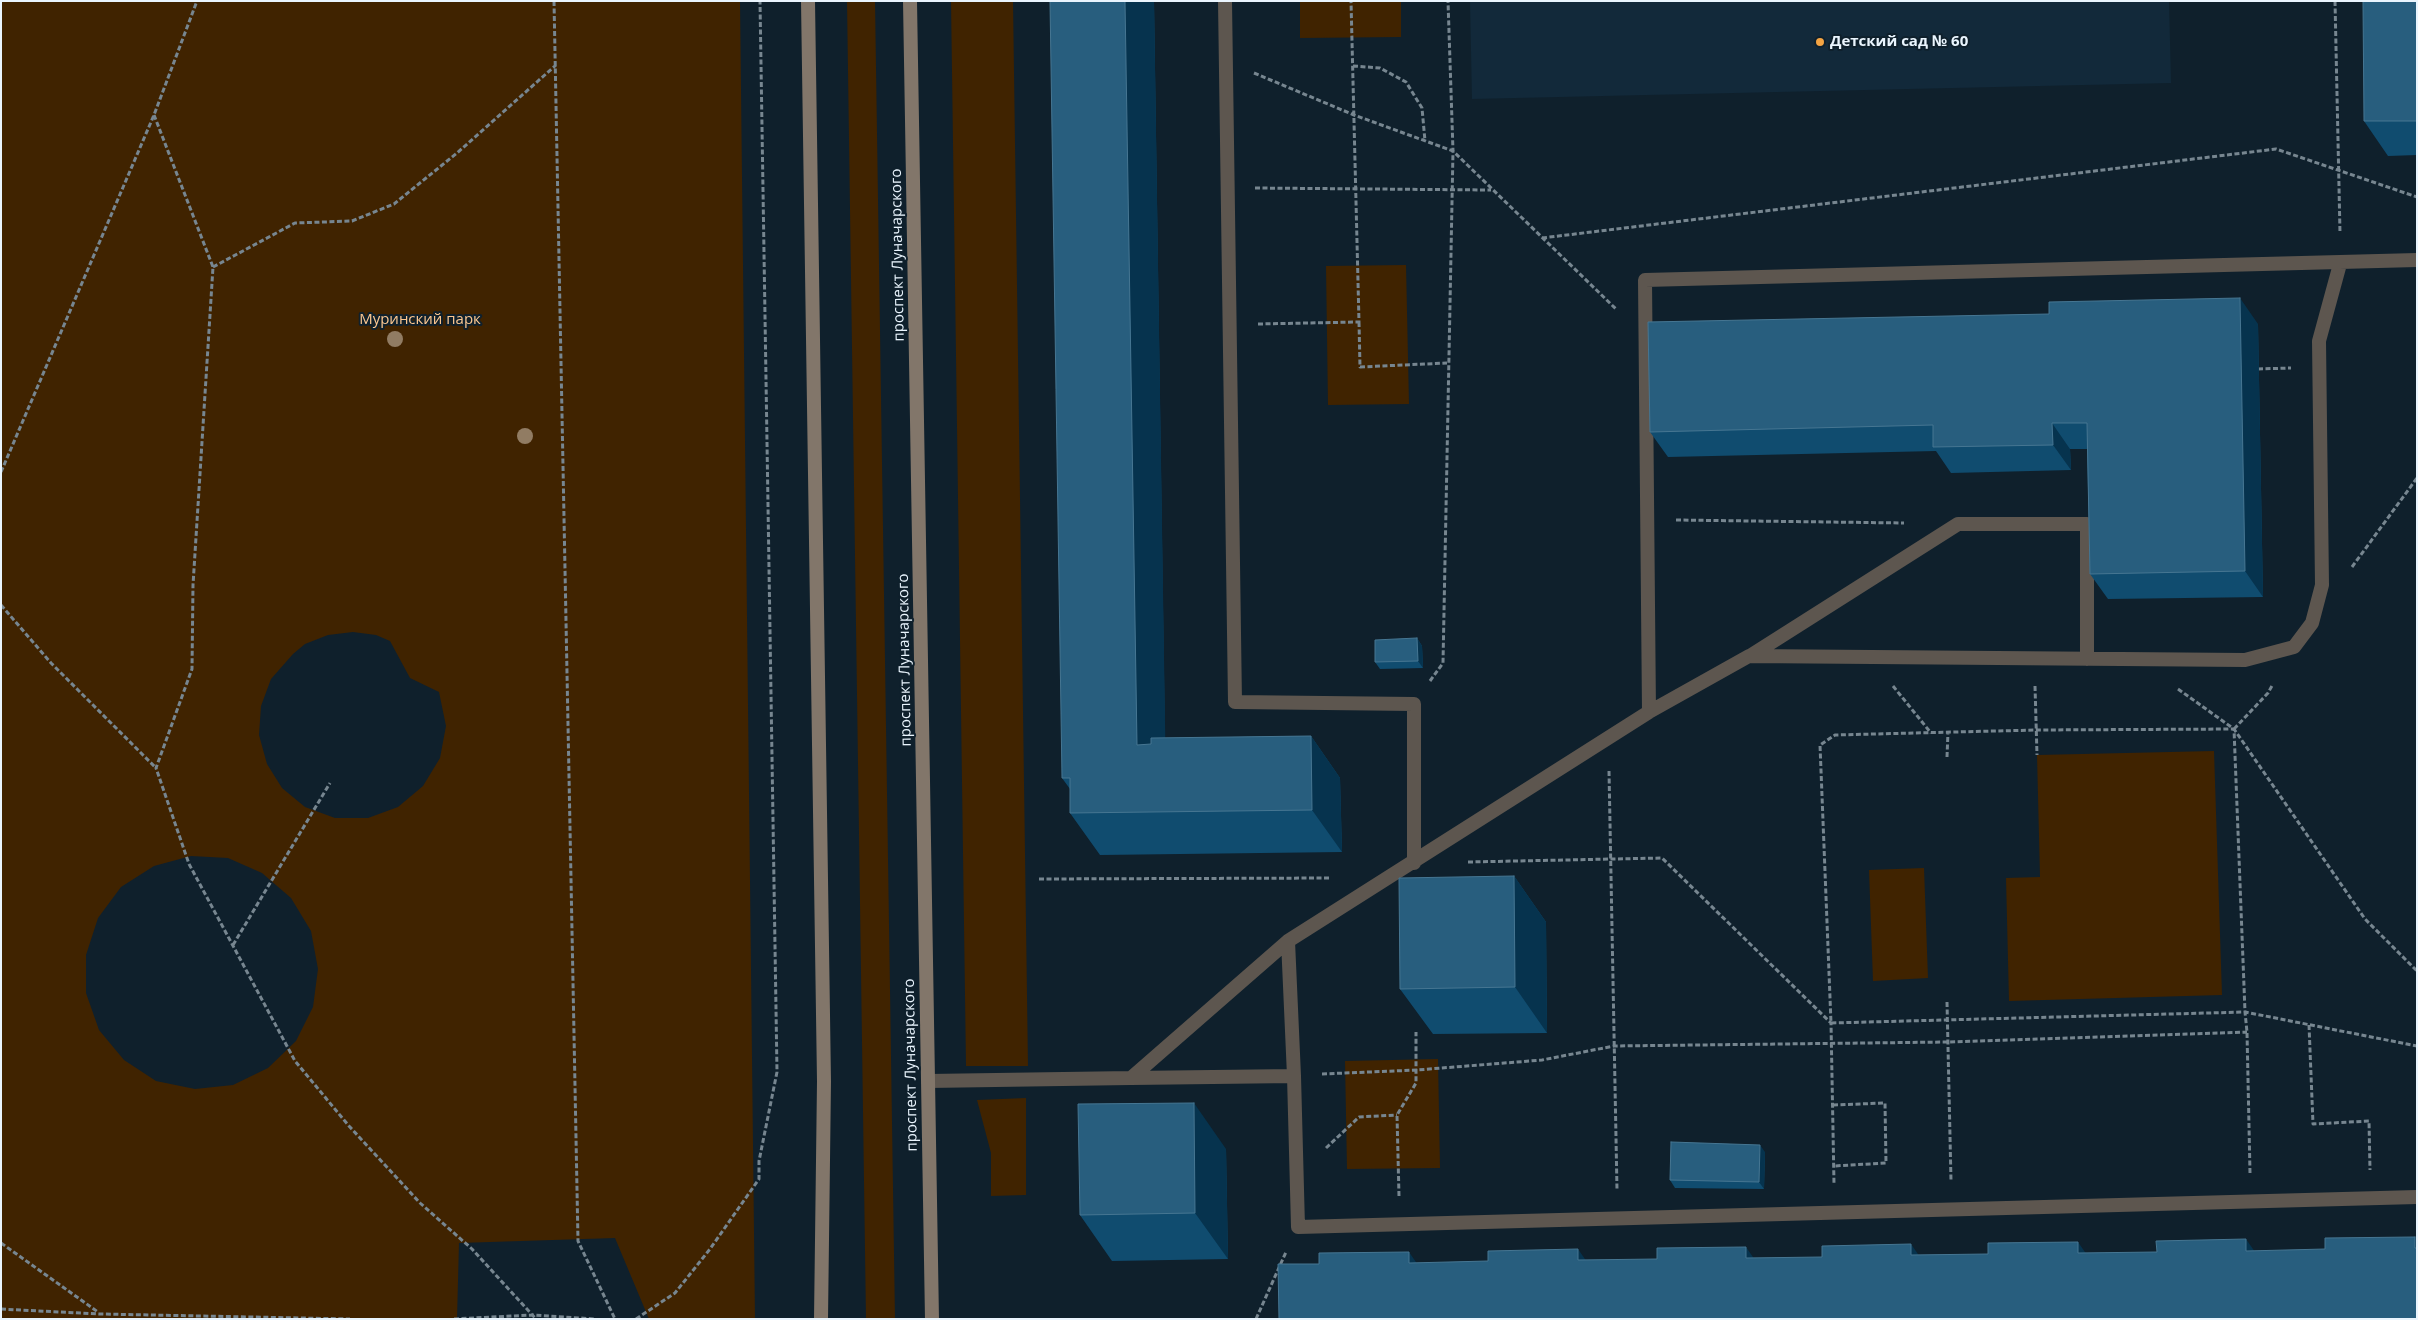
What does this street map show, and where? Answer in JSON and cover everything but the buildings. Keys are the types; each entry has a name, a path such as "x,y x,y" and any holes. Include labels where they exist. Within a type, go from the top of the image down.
{"main road":[{"path":"808,1 824,1081 821,1319"},
{"name":"проспект Луначарского","path":"910,1 932,1319"}],"lane":[{"path":"1225,1 1235,702 1414,704 1414,863"},
{"path":"1649,712 1645,280 2340,264 2417,260"},
{"path":"1750,656 2245,660 2294,647 2312,623 2322,585 2318,341 2340,264"},
{"path":"1131,1078 1288,941 1414,863 1649,712 1750,656 1958,524 2087,524 2087,659"},
{"path":"1288,941 1298,1226 2417,1197"},
{"path":"928,1081 1294,1076"}],"path":[{"path":"1,472 154,115 197,1"},
{"path":"554,1 578,1241 615,1319"},
{"path":"636,1319 675,1294 759,1180 759,1161 777,1072 760,1"},
{"path":"1351,1 1360,367 1447,363"},
{"path":"1414,704 1443,663 1452,151 1448,1"},
{"path":"2335,1 2340,264"},
{"path":"1226,61 1354,115 1452,151 1647,339"},
{"path":"213,267 295,223 352,221 394,204 457,153 556,65"},
{"path":"1353,66 1380,68 1406,82 1422,108 1425,141"},
{"path":"154,115 213,267 193,585 192,669 156,768"},
{"path":"1542,238 2276,148 2417,197"},
{"path":"1228,188 1492,190"},
{"path":"1230,325 1359,322"},
{"path":"2322,585 2350,570 2417,478"},
{"path":"1648,521 1908,523"},
{"path":"1,605 51,663 156,768 189,864 295,1061 349,1126 420,1203 472,1250 536,1319"},
{"path":"2250,1202 2247,1032 2234,729 2268,693 2294,647"},
{"path":"1868,657 1931,733"},
{"path":"2034,658 2037,755"},
{"path":"2178,688 2234,729 2365,919 2417,971"},
{"path":"1834,1212 1831,1024 1820,745 1836,735 2036,730 2234,729"},
{"path":"1947,757 1948,732"},
{"path":"1608,738 1617,1218"},
{"path":"233,945 330,783"},
{"path":"1463,862 1662,858 1831,1024 2245,1012 2417,1046"},
{"path":"1039,880 1341,878"},
{"path":"1946,1002 1952,1209"},
{"path":"2309,1025 2313,1124 2369,1121 2371,1198"},
{"path":"1400,1224 1397,1115 1416,1083 1416,1032"},
{"path":"1294,1076 1417,1070 1542,1060 1614,1046 1948,1042 2247,1032"},
{"path":"1833,1105 1885,1103 1886,1163 1834,1166"},
{"path":"1297,1176 1359,1117 1397,1115"},
{"path":"1256,1319 1298,1226"},
{"path":"1,1243 100,1314"},
{"path":"1,1309 100,1314 350,1319"},
{"path":"454,1319 533,1315 595,1319"}],"shaded area":[{"name":"Детский сад № 60","path":"1470,1 2169,1 2171,83 1472,99"}],"green space":[{"name":"Муринский парк","path":"1,1 740,1 755,1319 649,1319 615,1238 459,1243 457,1319 1,1319","holes":["353,632 376,635 390,641 410,678 439,692 446,726 440,758 423,786 398,807 368,818 335,818 305,807 282,788 267,764 259,735 261,706 271,679 293,654 305,644 328,635","191,856 228,858 262,873 291,898 311,931 318,969 313,1007 296,1041 268,1068 233,1085 195,1089 156,1081 124,1060 99,1030 86,993 86,955 98,918 121,887 154,866"]},
{"path":"847,1 875,1 895,1319 866,1319"},
{"path":"951,1 1013,1 1028,1066 966,1066"},
{"path":"1300,1 1401,1 1401,37 1300,38"},
{"path":"1406,265 1409,404 1328,405 1326,266"},
{"path":"2214,751 2222,995 2009,1001 2006,878 2040,877 2037,755"},
{"path":"1924,868 1928,978 1873,981 1869,870"},
{"path":"1438,1059 1440,1168 1347,1169 1345,1061"},
{"path":"1026,1098 1026,1195 991,1196 991,1153 977,1100"}],"place":[{"name":"Детский сад № 60","path":"1820,42"}]}
